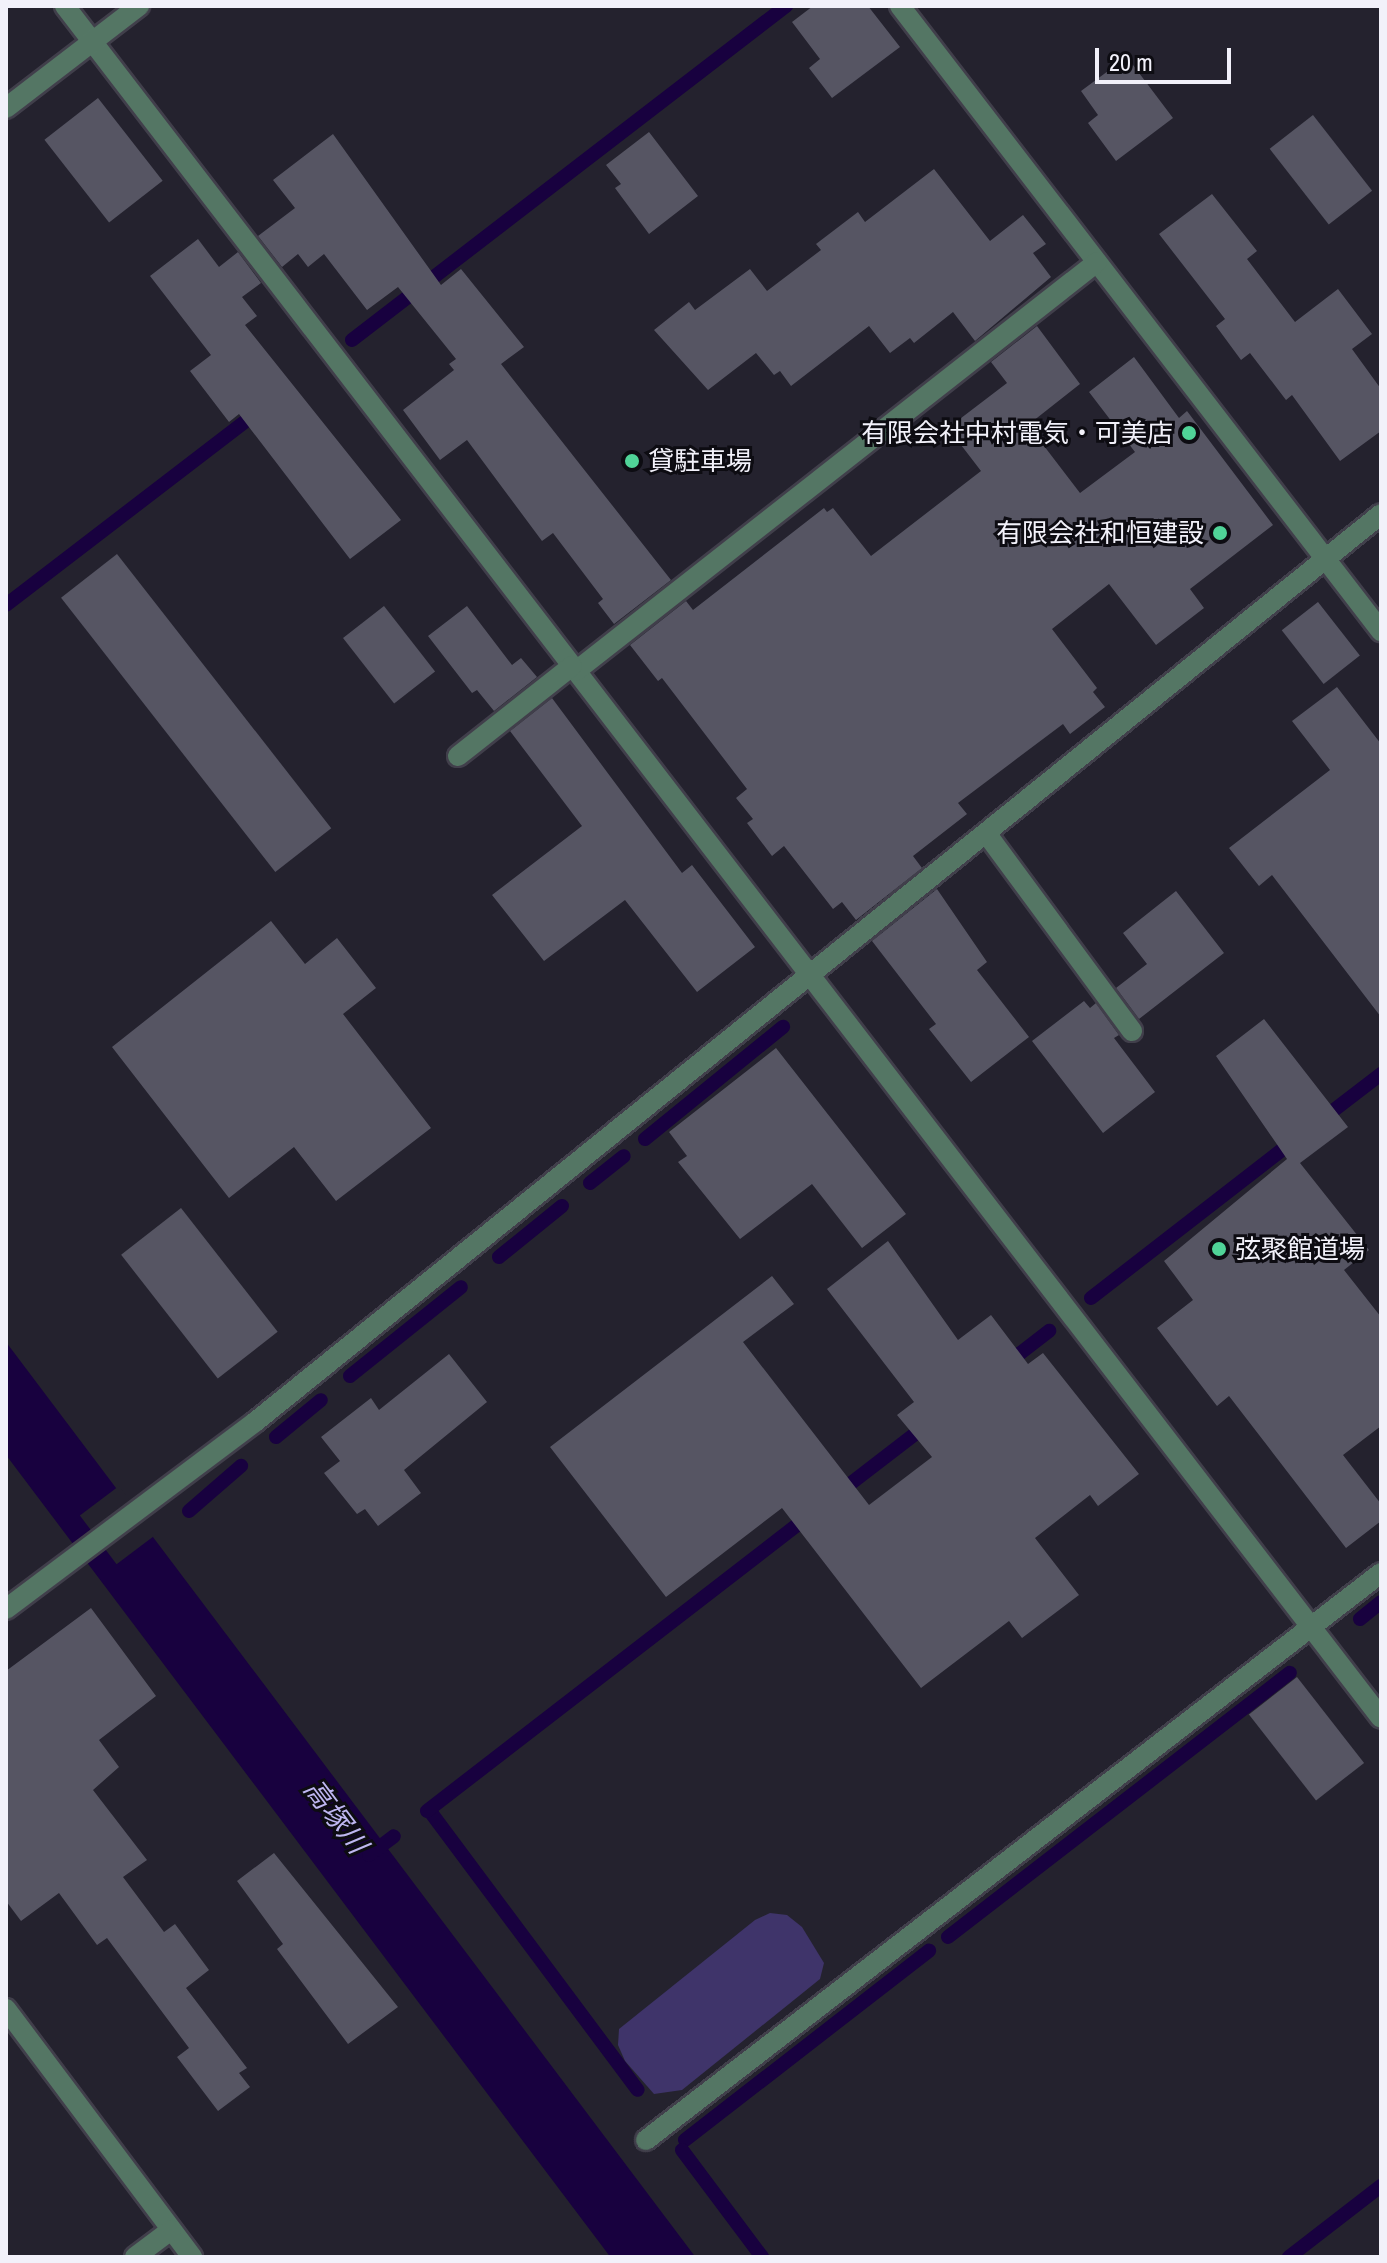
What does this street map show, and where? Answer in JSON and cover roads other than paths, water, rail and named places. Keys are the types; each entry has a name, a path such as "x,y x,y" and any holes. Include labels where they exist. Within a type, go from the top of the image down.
{"street":[{"path":"65,6 1381,1718"},
{"path":"6,108 139,6"},
{"path":"900,6 1381,631"},
{"path":"458,756 1097,262"},
{"path":"6,1609 151,1501 1381,514"},
{"path":"986,833 1132,1031"},
{"path":"646,2140 1381,1573"},
{"path":"6,2009 192,2257"},
{"path":"135,2257 171,2230"}],"water":[{"name":"高塚川","path":"6,1342 694,2256 610,2257 6,1455"}],"waterway":[{"path":"352,340 786,6"},
{"path":"6,605 259,411"},
{"path":"645,1139 783,1027"},
{"path":"1321,1120 1381,1074"},
{"path":"1091,1298 1295,1140"},
{"path":"590,1183 624,1156"},
{"path":"499,1257 562,1206"},
{"path":"350,1376 461,1287"},
{"path":"1005,1365 1049,1331"},
{"path":"276,1437 321,1400"},
{"path":"837,1494 928,1424"},
{"path":"189,1511 241,1466"},
{"path":"427,1811 811,1514"},
{"path":"1360,1619 1381,1602"},
{"path":"948,1937 1290,1673"},
{"path":"429,1810 638,2090"},
{"name":"高塚川","path":"369,1855 394,1836"},
{"path":"685,2140 929,1951"},
{"path":"682,2150 762,2257"},
{"path":"1289,2257 1381,2186"}],"place":[{"name":"有限会社中村電気・可美店","path":"1189,433"},
{"name":"貸駐車場","path":"632,461"},
{"name":"有限会社和恒建設","path":"1220,533"},
{"name":"弦聚館道場","path":"1219,1249"}]}
